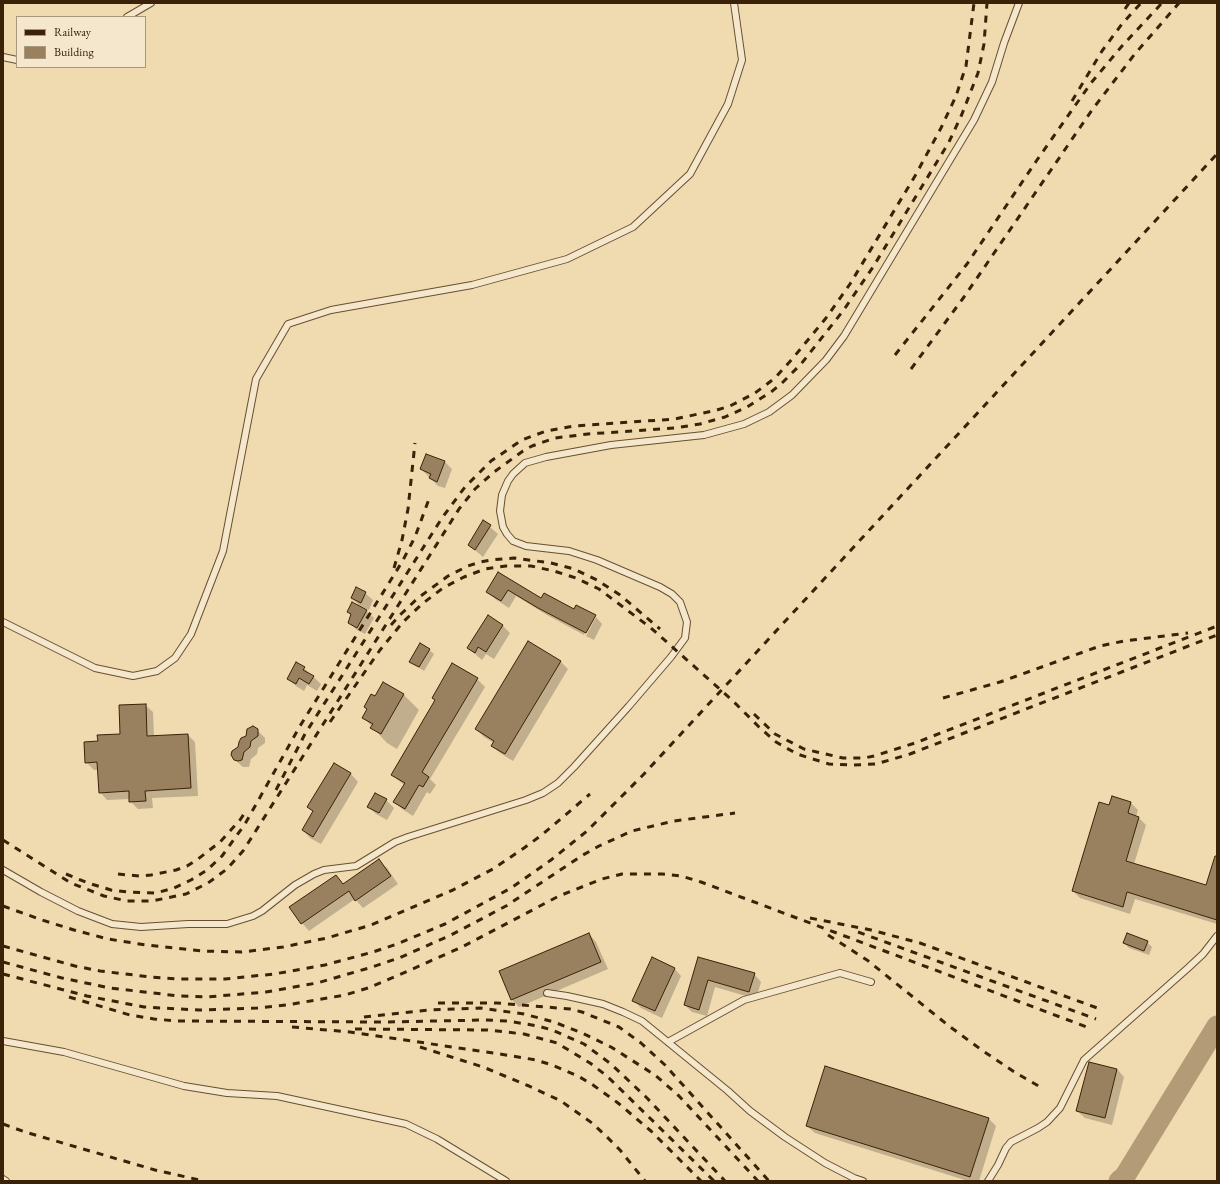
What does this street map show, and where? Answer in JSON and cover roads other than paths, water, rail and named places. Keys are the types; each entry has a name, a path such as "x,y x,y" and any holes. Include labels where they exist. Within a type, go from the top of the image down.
{"lane":[{"path":"129,16 151,3"},
{"path":"3,622 94,668 133,676 157,671 175,658 191,634 223,551 256,379 288,324 331,310 472,286 567,259 633,226 690,174 728,104 742,60 734,3"},
{"path":"3,870 72,908 112,924 141,927 188,924 227,924 248,918 262,911 295,885 314,874 324,870 356,866 395,842 526,800 543,793 558,783 629,706 671,657 685,638 687,622 680,602 672,594 660,587 597,560 569,551 526,546 513,541 503,527 500,511 502,495 508,481 525,463 546,456 611,445 704,435 744,424 769,412 792,395 826,360 844,336 974,120 992,82 1019,3"},
{"path":"3,57 16,60"},
{"path":"988,1181 1006,1148 1011,1142 1047,1122 1057,1111 1084,1060 1188,968 1203,954 1217,936"},
{"path":"668,1042 744,1000 840,974 871,982"},
{"path":"547,993 583,999 623,1012 642,1021 728,1091 750,1111 785,1138 825,1163 863,1181"},
{"path":"3,1041 64,1052 184,1086 228,1093 276,1096 406,1124 438,1139 506,1181"}],"waterway":[{"path":"1119,1181 1125,1176 1217,1026"}],"railway":[{"path":"276,790 305,734 442,518 465,487 491,461 522,440 546,431 574,426 675,419 730,406 755,393 775,378 793,358 826,318 850,284 915,176 941,128 956,96 966,66 974,3"},
{"path":"3,840 71,883 104,896 127,901 152,901 186,894 208,883 227,869 243,851 459,509 475,489 494,472 523,451 532,446 555,438 588,434 675,428 700,424 725,417 747,407 771,392 801,364 843,311 873,267 949,142 978,73 984,44 987,3"},
{"path":"1125,9 1129,3"},
{"path":"1072,101 1102,51 1122,24 1141,3"},
{"path":"895,355 967,264 1091,83 1122,46 1162,3"},
{"path":"911,369 964,297 1092,110 1134,55 1179,3"},
{"path":"3,946 75,966 100,971 151,977 177,979 225,979 274,974 325,965 397,944 445,924 511,888 551,860 587,831 643,775 1217,154"},
{"path":"394,568 402,540 408,509 415,443"},
{"path":"66,874 111,890 156,893 174,888 191,880 207,870 222,856 245,824 300,726 402,562 415,537 429,499"},
{"path":"391,625 418,598 448,576 480,562 514,558 551,563 574,569 597,580 620,595 660,629"},
{"path":"330,722 380,650 403,622 422,604 443,588 464,577 485,569 506,566 531,566 554,571 576,578 599,589 651,628 732,700 776,742 797,754 829,764 876,764 910,754 1217,635"},
{"path":"754,714 775,734 804,749 843,758 864,758 915,743 1217,626"},
{"path":"943,698 1000,682 1100,646 1124,641 1188,633"},
{"path":"3,906 74,930 108,939 146,945 202,951 242,952 283,947 327,938 371,925 453,890 493,869 524,848 590,794"},
{"path":"118,874 140,876 151,875 176,870 187,866 220,842 246,811"},
{"path":"3,962 62,978 110,988 179,996 206,997 266,992 317,983 399,958 451,935 506,906 583,855 632,831 674,821 735,813"},
{"path":"3,974 87,996 144,1007 199,1010 257,1008 287,1005 345,995 368,988 462,947 559,896 602,879 622,874 662,874 681,876 701,882 1092,1029"},
{"path":"810,918 871,930 920,943 1100,1009"},
{"path":"858,932 1096,1019"},
{"path":"828,935 867,960 949,1026 983,1051 1042,1088"},
{"path":"69,997 130,1015 177,1021 385,1022 485,1020 507,1021 538,1026 552,1030 584,1044 611,1064 647,1098 725,1181"},
{"path":"438,1003 497,1003 570,1009 582,1012 619,1027 641,1043 665,1065 769,1181"},
{"path":"364,1017 428,1010 480,1008 524,1014 554,1022 582,1033 611,1047 655,1075 679,1096 758,1181"},
{"path":"292,1027 350,1032 500,1054 536,1060 552,1065 578,1076 618,1103 651,1131 701,1181"},
{"path":"355,1029 487,1030 524,1034 557,1043 590,1063 607,1076 714,1181"},
{"path":"420,1047 483,1067 561,1101 592,1123 606,1136 620,1150 645,1181"},
{"path":"3,1124 25,1132 155,1170 204,1181"}]}
